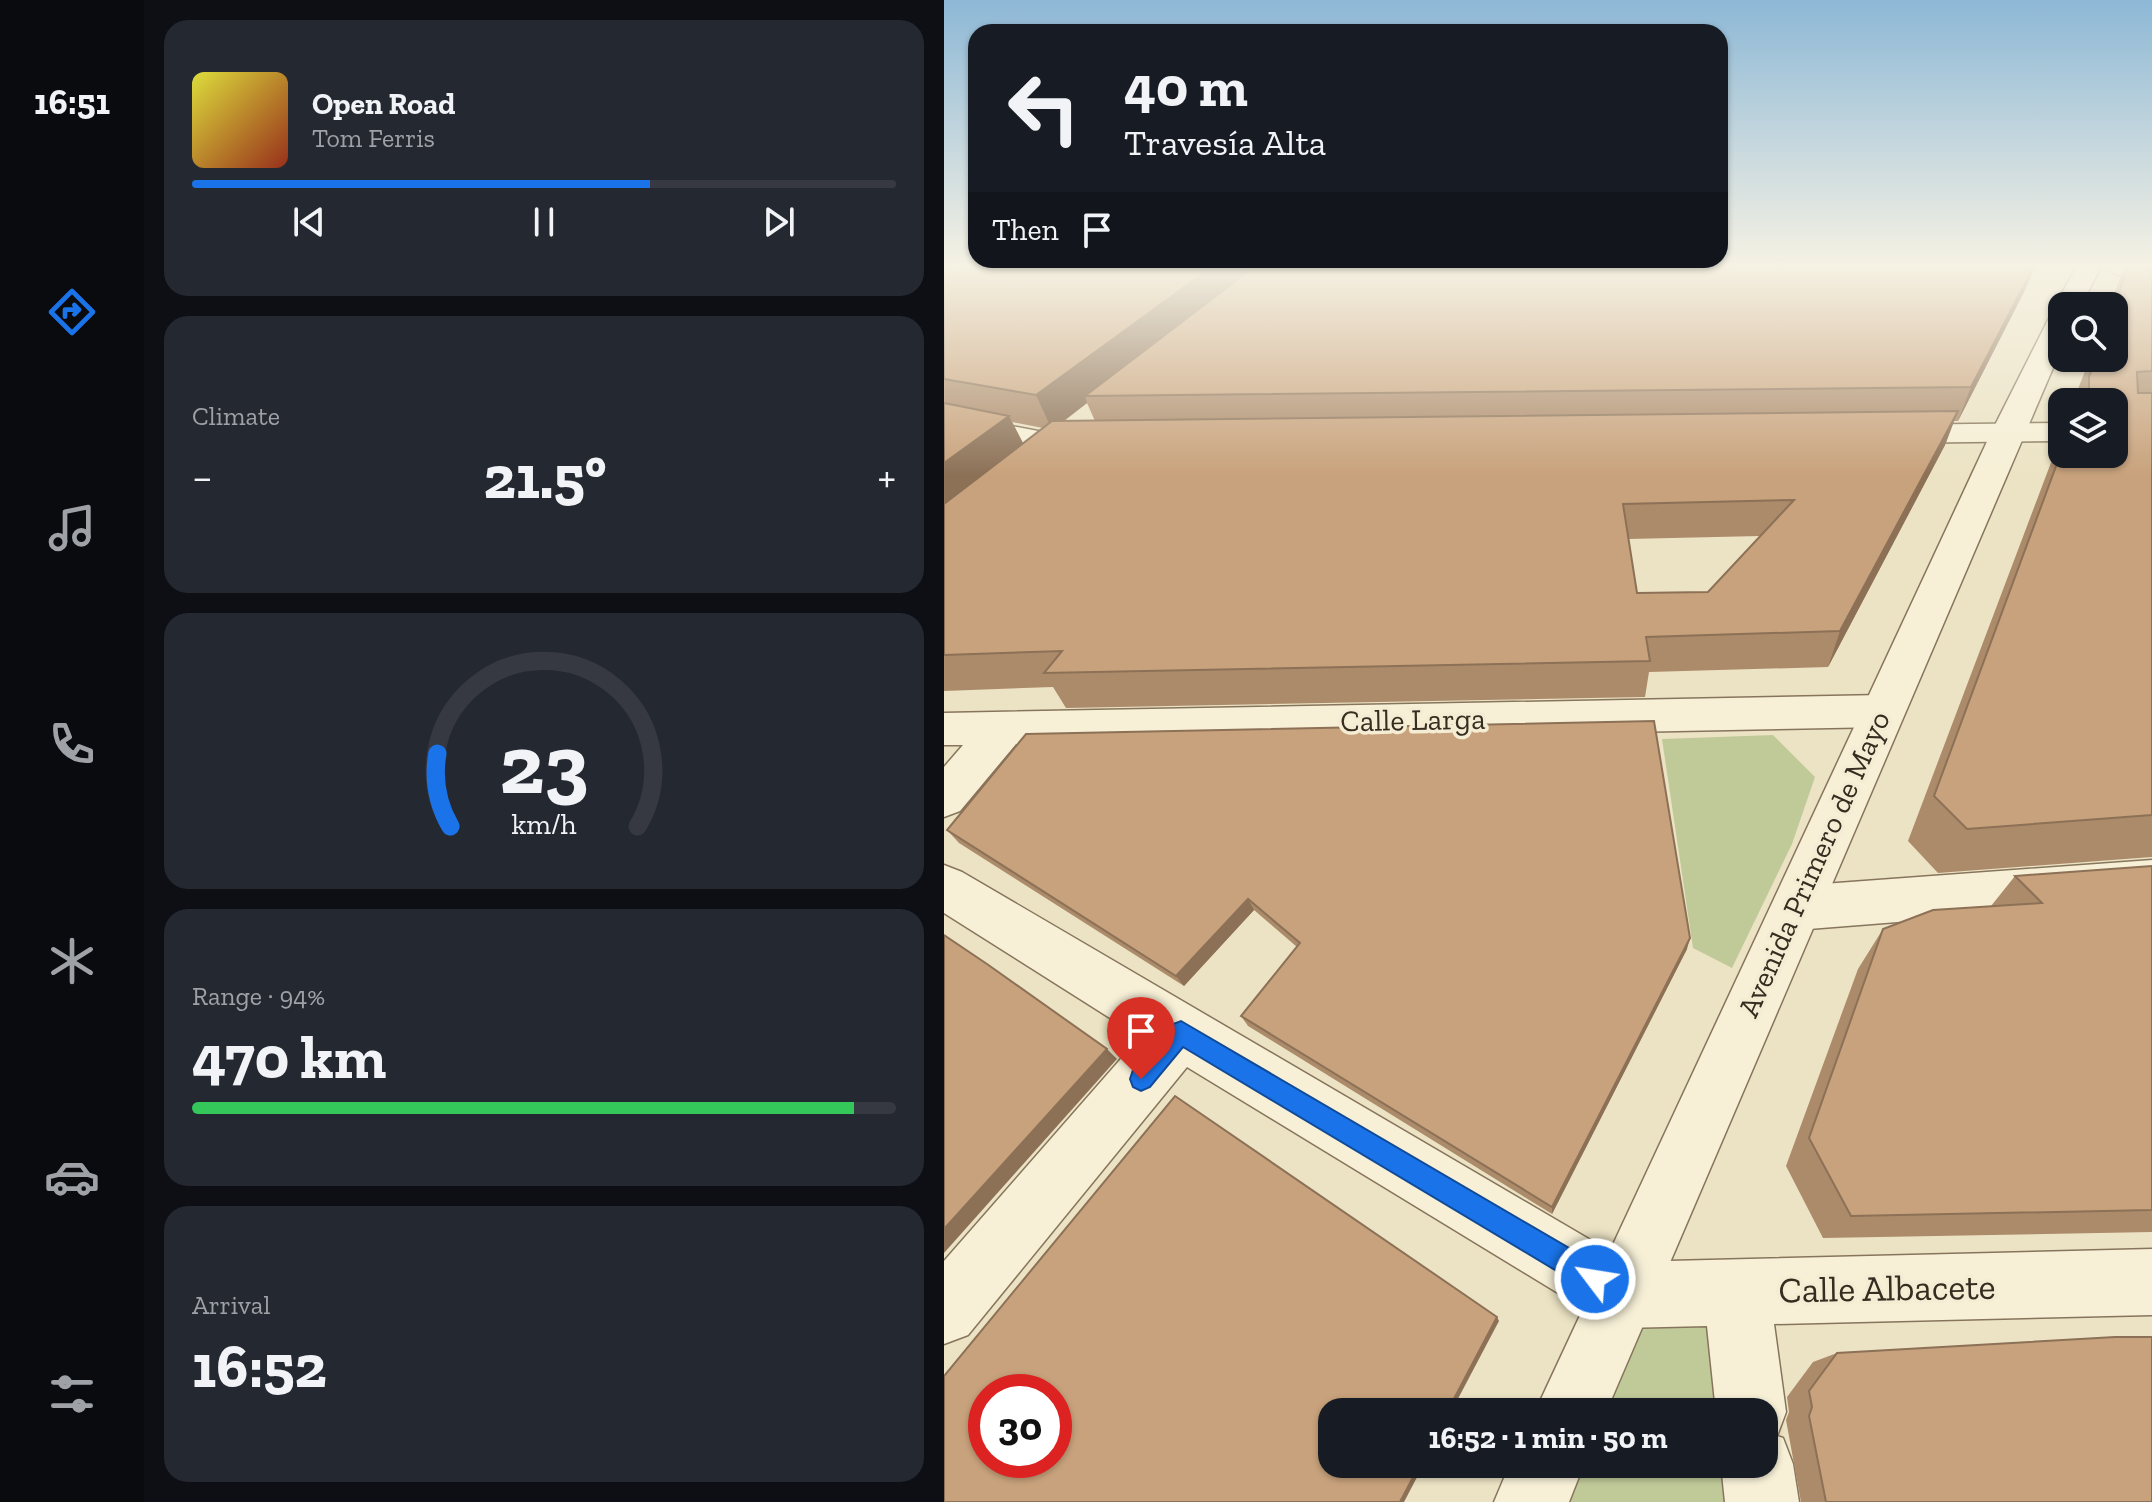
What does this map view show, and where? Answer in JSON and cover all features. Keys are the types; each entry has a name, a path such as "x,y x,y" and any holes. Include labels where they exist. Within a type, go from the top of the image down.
{"street":[{"name":"Avenida Primero de Mayo","path":"1576,1398 2048,347"},
{"path":"1047,454 1095,416"},
{"path":"944,422 1047,454 1119,443"},
{"path":"1854,435 2048,432"},
{"name":"Calle Larga","path":"944,729 1883,711"},
{"path":"944,798 1005,727"},
{"path":"1796,908 2152,881"},
{"path":"944,887 1622,1295"},
{"path":"944,1311 1181,1032"},
{"name":"Calle Albacete","path":"1622,1295 2152,1282"},
{"path":"1752,1398 1758,1291"},
{"path":"1531,1502 1542,1478"},
{"path":"1759,1478 1762,1502"}],"green space":[{"path":"1773,735 1815,777 1792,844 1732,968 1693,948 1662,739"},
{"path":"1736,1292 1749,1398 1576,1398 1622,1295"},
{"path":"1542,1478 1759,1478 1762,1502 1531,1502"}],"building":[{"path":"944,334 1120,334 1036,395 944,379"},
{"path":"1166,334 1999,334 1971,387 1085,396"},
{"path":"2128,334 2152,334 2152,371 2137,372 2138,393 2152,393 2152,815 1967,829 1934,796 2055,468 2128,468 2128,388 2089,388 2091,372 2128,372"},
{"path":"944,403 1009,416 944,463"},
{"path":"1958,411 1840,631 1646,637 1650,661 1044,673 1062,651 944,655 944,504 1052,421","holes":["1794,500 1708,592 1637,593 1623,504"]},
{"path":"1654,721 1690,938 1552,1207 1241,1016 1300,943 1248,899 1176,976 947,830 1026,734"},
{"path":"2152,866 2152,1210 1851,1216 1809,1138 1883,929 1933,910 2042,903 2015,876"},
{"path":"944,935 1107,1049 944,1229"},
{"path":"1175,1096 1497,1317 1454,1398 1318,1398 1318,1478 1413,1478 1400,1502 944,1502 944,1376"},
{"path":"2152,1337 2152,1502 1826,1502 1809,1416 1812,1407 1809,1391 1837,1353"}],"route":[{"path":"1141,1079 1181,1032 1595,1279"}]}
